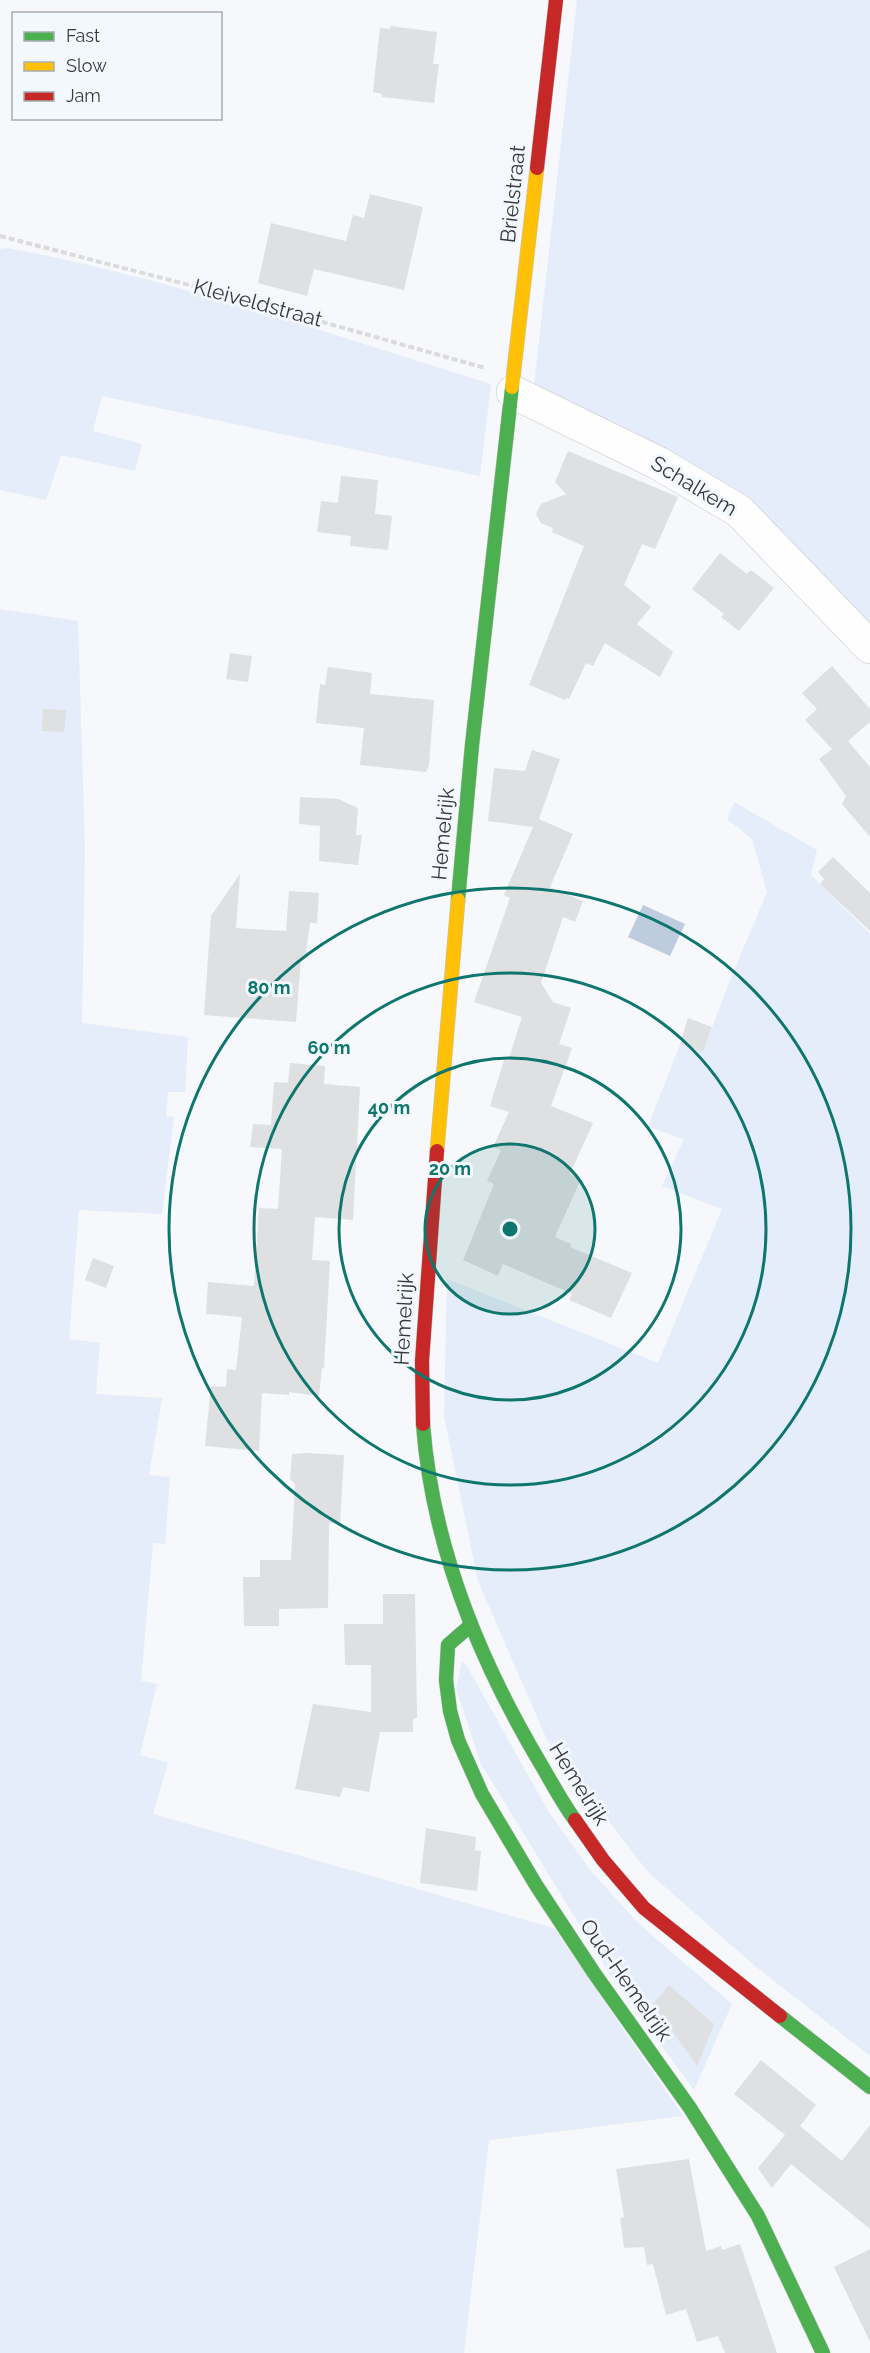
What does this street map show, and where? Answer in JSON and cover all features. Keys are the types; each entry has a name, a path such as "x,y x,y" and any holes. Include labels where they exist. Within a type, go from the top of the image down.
{"street":[{"name":"Brielstraat","path":"514,384 556,0"},
{"name":"Schalkem","path":"514,384 658,463 739,511 870,647"},
{"name":"Hemelrijk","path":"514,384 470,769 444,1050 422,1361 423,1426 431,1494 445,1552 471,1625 509,1711 569,1812 603,1860 644,1908 870,2087"},
{"name":"Oud-Hemelrijk","path":"471,1625 448,1645 446,1680 450,1711 458,1740 482,1794 536,1885 690,2108 758,2216 823,2353"}],"path":[{"name":"Kleiveldstraat","path":"0,236 243,299 514,384"}],"shaded area":[{"path":"577,0 870,0 870,632 749,506 534,386"},
{"path":"7,248 69,260 191,291 491,384 480,476 102,396 93,431 142,444 135,471 61,455 46,500 0,490 0,249"},
{"path":"0,609 78,621 85,848 82,1023 188,1037 185,1092 168,1092 166,1116 174,1117 162,1214 79,1210 69,1339 100,1343 96,1394 162,1398 149,1475 170,1477 165,1544 153,1543 141,1681 157,1684 140,1755 168,1763 153,1814 554,1928 683,2116 489,2140 464,2353 0,2353"},
{"path":"734,802 817,850 811,875 870,934 870,2056 755,1966 647,1871 547,1740 478,1581 444,1416 447,1279 658,1363 722,1209 662,1186 684,1139 648,1127 680,1044 703,1052 767,892 752,839 727,819"},
{"path":"462,1661 548,1811 590,1870 638,1923 732,2004 694,2090 612,1978 481,1764 456,1688"}],"water":[{"path":"643,905 685,924 670,956 628,937"}],"building":[{"path":"390,26 437,32 433,64 439,64 434,103 382,97 382,94 373,92 380,28 390,29"},
{"path":"370,194 423,207 404,290 314,269 307,296 258,283 271,223 346,241 353,215 364,218"},
{"path":"568,451 678,497 655,549 642,544 624,585 651,607 637,624 673,652 660,677 605,643 593,666 586,663 569,699 565,700 529,685 584,546 552,532 553,528 541,523 536,514 541,504 566,494 555,482"},
{"path":"341,476 378,480 375,514 392,516 388,550 350,546 351,536 317,532 321,501 338,503"},
{"path":"720,553 747,574 751,570 774,588 739,631 721,617 724,614 692,589"},
{"path":"230,653 252,656 248,682 226,679"},
{"path":"832,666 870,709 870,722 848,741 870,767 870,837 842,804 846,796 819,759 832,749 805,720 817,709 802,693"},
{"path":"328,667 372,673 370,694 434,700 429,765 426,772 360,765 364,728 316,723 320,684 325,685"},
{"path":"43,709 66,710 64,732 42,731"},
{"path":"532,750 560,759 539,819 573,834 550,887 583,901 575,922 563,917 541,983 553,1002 571,1008 559,1044 572,1048 551,1106 593,1123 570,1174 581,1179 555,1237 571,1244 570,1247 632,1273 611,1318 569,1300 572,1294 503,1264 498,1276 463,1260 494,1184 487,1181 501,1150 493,1147 509,1112 490,1106 504,1060 508,1061 522,1017 474,1002 510,898 504,895 533,827 488,821 494,768 525,771"},
{"path":"300,797 338,799 358,808 356,835 362,835 358,865 319,861 320,826 299,824"},
{"path":"833,857 870,893 870,931 820,884 824,879 818,872"},
{"path":"240,874 236,928 286,931 289,891 319,893 317,923 310,923 305,959 301,959 296,1022 204,1015 211,916"},
{"path":"688,1018 712,1027 703,1052 680,1044"},
{"path":"290,1063 325,1066 324,1084 360,1087 353,1220 315,1217 312,1260 330,1261 324,1368 322,1368 319,1396 289,1392 289,1395 262,1393 259,1451 205,1446 211,1386 226,1387 227,1369 236,1370 242,1317 206,1314 208,1282 254,1286 259,1208 278,1209 282,1149 250,1147 253,1124 271,1125 274,1082 288,1083"},
{"path":"93,1258 114,1266 106,1288 85,1280"},
{"path":"292,1454 344,1455 340,1524 329,1523 328,1608 279,1609 279,1626 244,1626 243,1577 260,1577 260,1560 291,1560 295,1484 290,1479"},
{"path":"383,1594 415,1594 417,1718 413,1719 413,1732 380,1732 369,1792 343,1787 340,1797 295,1789 313,1704 371,1712 371,1665 345,1665 344,1624 383,1624"},
{"path":"426,1828 476,1837 475,1850 481,1851 477,1891 420,1883"},
{"path":"669,1985 714,2024 697,2066 653,2004"},
{"path":"761,2060 816,2105 800,2126 842,2161 870,2125 870,2229 791,2164 772,2188 758,2168 785,2135 734,2094"},
{"path":"689,2159 706,2251 721,2246 722,2250 740,2244 777,2353 725,2353 718,2336 697,2342 686,2309 666,2315 653,2264 647,2265 644,2247 624,2248 620,2218 624,2217 616,2169"},
{"path":"870,2249 870,2342 834,2267"}],"traffic: fast":[{"path":"458,900 472,745 512,387"},
{"path":"423,1424 436,1513 448,1557 478,1641 517,1722 575,1820"},
{"path":"471,1625 448,1645 446,1680 450,1711 458,1740 482,1794 536,1885 594,1973 690,2108 758,2216 823,2353"},
{"path":"780,2016 870,2087"}],"traffic: slow":[{"path":"512,387 537,168"},
{"path":"437,1151 458,900"}],"traffic: jam":[{"path":"537,168 556,0"},
{"path":"423,1424 422,1361 437,1151"},
{"path":"575,1820 603,1860 644,1908 780,2016"}]}
